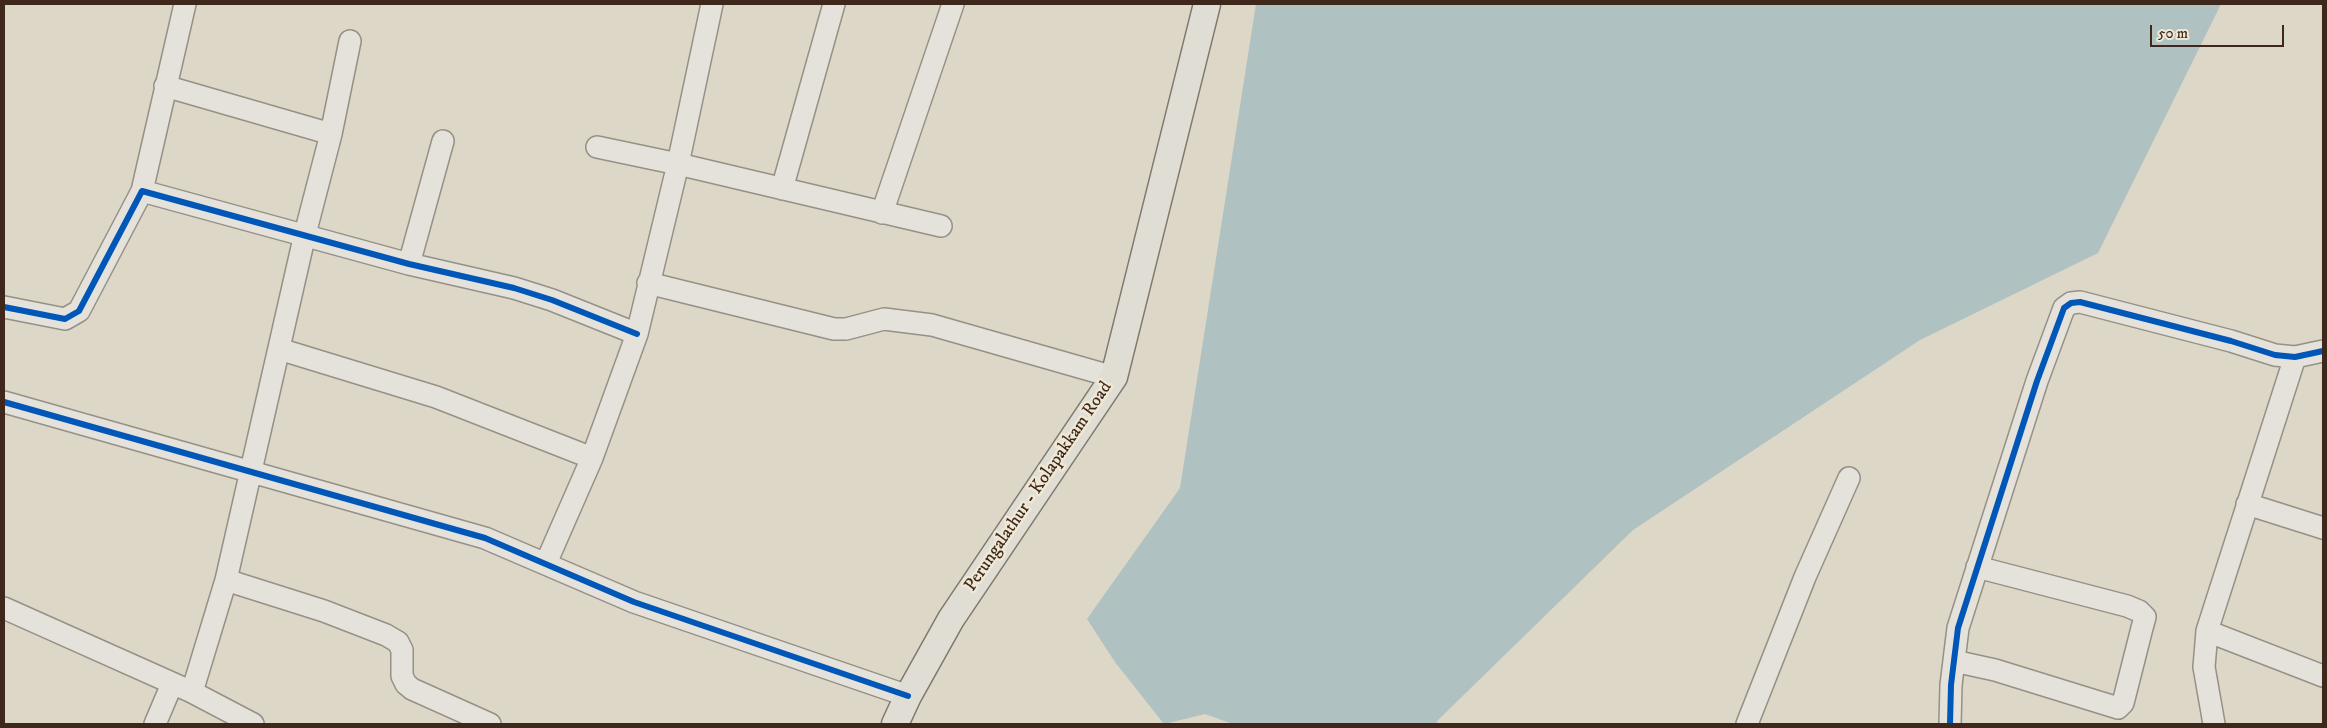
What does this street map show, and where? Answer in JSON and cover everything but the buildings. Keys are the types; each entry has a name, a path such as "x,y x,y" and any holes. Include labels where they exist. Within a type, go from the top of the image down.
{"main road":[{"name":"Perungalathur - Kolapakkam Road","path":"895,724 908,696 951,619 1114,376 1207,4"}],"street":[{"path":"4,307 54,319 65,319 79,311 142,191 185,4"},
{"path":"546,563 592,458 637,334 678,164 712,4"},
{"path":"782,189 834,4"},
{"path":"882,214 953,4"},
{"path":"192,692 226,580 305,234 331,134 350,41"},
{"path":"165,86 331,134"},
{"path":"409,264 443,140"},
{"path":"597,148 678,164 882,214 941,226"},
{"path":"142,191 305,234 409,264 514,288 552,300 637,334"},
{"path":"648,283 834,329 846,329 884,318 932,325 1114,376"},
{"path":"1950,724 1958,628 2037,381 2064,308 2071,303 2080,302 2172,325 2275,355 2295,357 2323,351"},
{"path":"279,349 436,397 592,458"},
{"path":"2214,724 2204,667 2207,631 2295,357"},
{"path":"4,402 485,538 634,602 908,696"},
{"path":"1747,724 1805,577 1849,478"},
{"path":"2247,504 2323,528"},
{"path":"1954,661 1995,670 2118,708 2123,703 2145,617 2140,611 2127,606 1977,567"},
{"path":"226,580 324,611 386,635 398,642 402,650 402,676 406,684 412,689 490,724"},
{"path":"4,608 192,692 253,724"},
{"path":"2207,631 2323,676"},
{"path":"155,724 172,684"}],"shaded area":[{"path":"1256,4 2221,4 2098,253 1920,340 1633,530 1437,721 1438,724 1233,724 1205,714 1164,724 1115,662 1087,619 1180,488"}],"cycle path":[{"path":"4,307 65,319 79,311 142,191 409,264 514,288 552,300 637,334"},
{"path":"1950,724 1951,685 1958,628 2037,381 2064,308 2071,303 2080,302 2231,341 2275,355 2295,357 2323,351"},
{"path":"4,402 485,538 634,602 908,696"}]}
